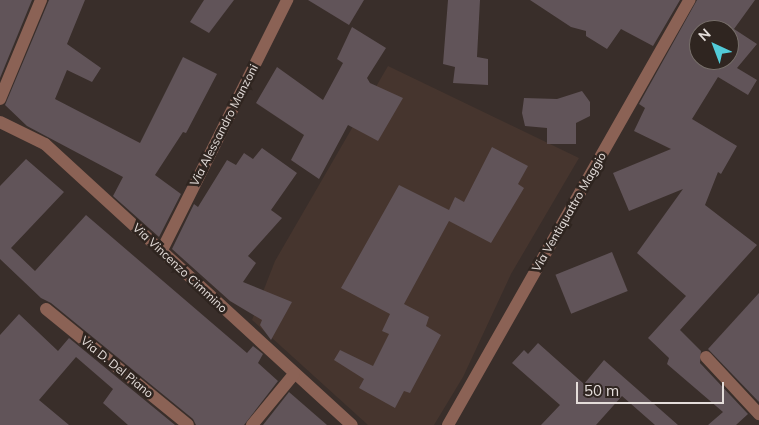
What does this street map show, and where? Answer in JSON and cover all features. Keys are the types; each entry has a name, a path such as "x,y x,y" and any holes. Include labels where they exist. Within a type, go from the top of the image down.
{"street":[{"path":"0,99 41,0"},
{"name":"Via Alessandro Manzoni","path":"162,250 288,0"},
{"name":"Via Ventiquattro Maggio","path":"448,425 689,0"},
{"name":"Via Vincenzo Cimmino","path":"0,122 45,144 162,250 294,374 352,425"},
{"name":"Via D. Del Piano","path":"46,309 188,425"},
{"path":"706,357 759,414"},
{"path":"252,425 294,374"}],"shaded area":[{"path":"388,66 579,158 511,274 463,377 434,425 368,425 252,320 275,261"}],"building":[{"path":"0,0 32,0 0,78"},
{"path":"49,0 85,0 67,44 101,68 92,82 67,70 55,99 140,143 183,57 217,74 186,133 183,132 155,175 181,194 159,237 113,196 123,177 27,126 5,105"},
{"path":"204,0 234,0 209,33 190,22"},
{"path":"308,0 364,0 349,25"},
{"path":"448,0 480,0 477,57 488,59 488,85 453,83 455,67 443,64"},
{"path":"530,0 680,0 653,46 621,29 607,49 586,36 586,31 571,27"},
{"path":"697,0 755,0 739,22 739,20 689,20 689,70 739,69 757,80 748,95 718,77 692,119 737,146 721,174 718,172 705,205 757,245 680,330 701,351 700,363 748,414 736,425 708,425 723,412 667,364 669,358 648,338 686,296 637,253 683,189 629,211 613,173 671,149 634,131 645,108 639,104"},
{"path":"352,27 386,48 367,78 370,83 403,98 378,141 348,125 319,179 291,160 304,135 256,103 277,67 323,100 343,63 337,59"},
{"path":"739,32 757,44 739,66"},
{"path":"582,91 590,102 590,116 576,123 576,144 547,144 547,128 525,126 522,113 524,98 557,99"},
{"path":"492,147 528,166 518,184 524,188 491,243 449,221 404,304 429,317 426,326 441,335 410,393 404,391 395,408 359,388 364,379 334,360 340,350 373,366 389,334 382,331 390,314 341,288 399,185 449,210 455,197 464,202"},
{"path":"262,148 297,173 271,210 282,218 248,256 256,263 243,282 292,302 271,340 260,325 262,320 230,301 172,249 194,204 198,207 227,160 236,165 244,153 253,159"},
{"path":"26,159 64,192 11,248 35,271 86,215 247,353 253,346 263,354 258,363 278,381 244,425 196,425 193,419 51,303 41,298 0,259 0,186"},
{"path":"612,252 628,291 571,314 555,275"},
{"path":"759,293 759,402 708,349"},
{"path":"19,314 58,351 69,338 175,425 128,425 103,403 113,389 76,357 39,400 69,425 0,425 0,335"},
{"path":"538,343 584,384 604,360 678,425 655,425 622,396 596,425 541,425 560,405 512,363 524,350 528,354"},
{"path":"289,392 327,425 263,425"}]}
